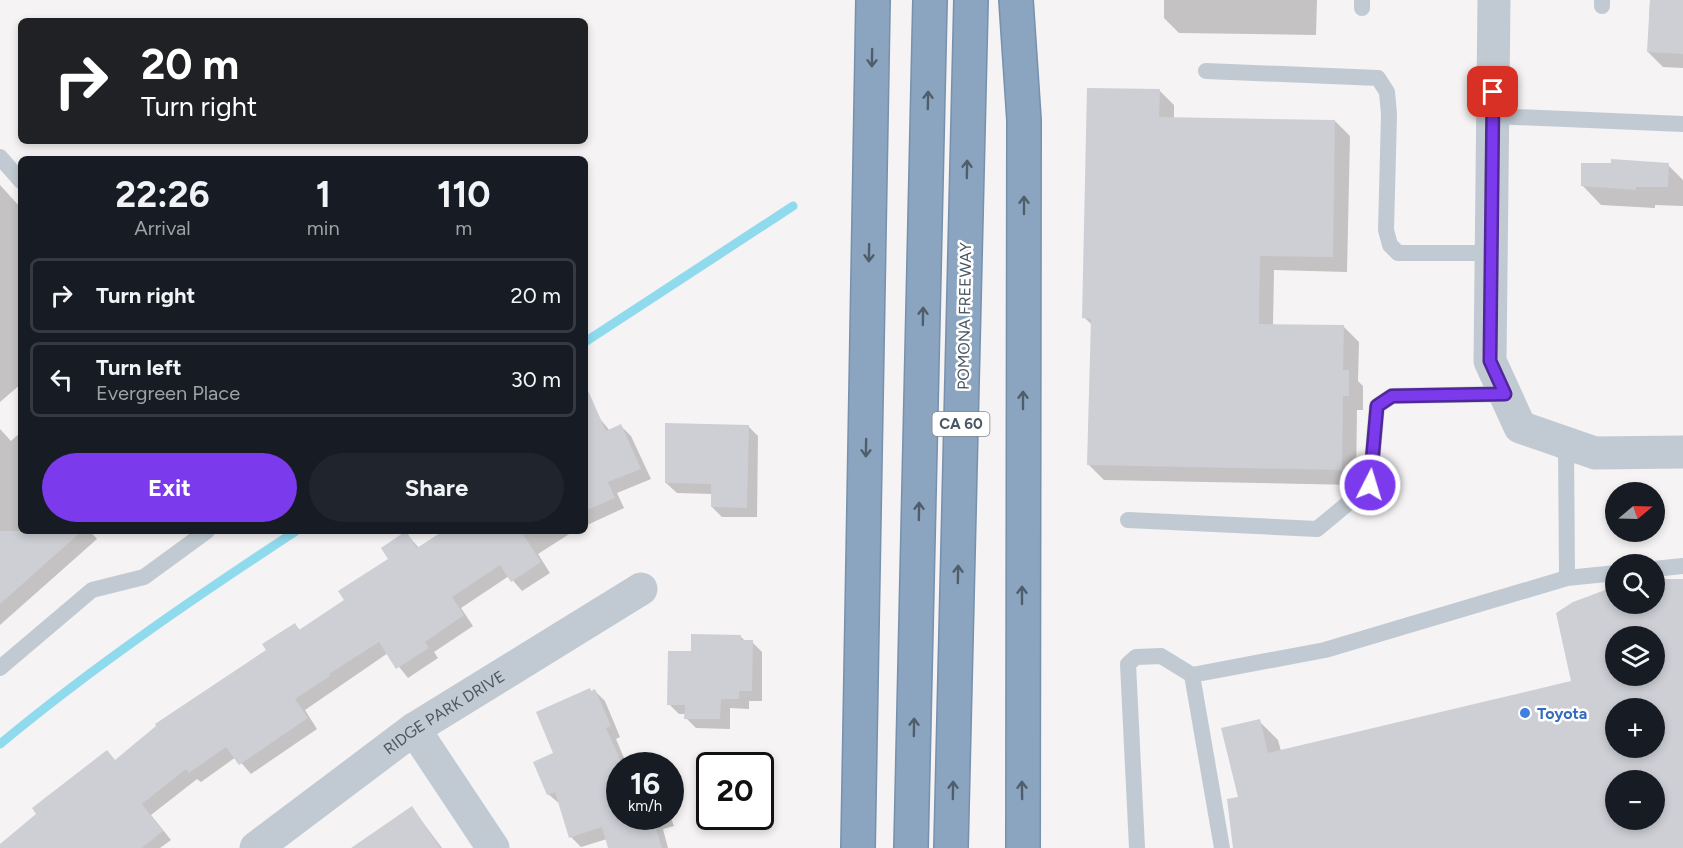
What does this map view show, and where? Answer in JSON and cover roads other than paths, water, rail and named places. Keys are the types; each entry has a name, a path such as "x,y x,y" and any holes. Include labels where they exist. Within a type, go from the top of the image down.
{"highway":[{"path":"858,848 873,0"},
{"path":"890,848 907,0"},
{"path":"911,848 930,0"},
{"name":"POMONA FREEWAY","path":"951,848 971,0"},
{"path":"1016,0 1024,120 1023,848"},
{"path":"842,848 860,797"}],"street":[{"path":"1494,0 1490,361 1520,428 1595,453 1683,452"},
{"name":"RIDGE PARK DRIVE","path":"256,848 414,729 641,588"},
{"path":"414,729 493,848"}],"lane":[{"path":"1206,71 1378,78 1387,92 1389,114 1386,230 1390,245 1398,253 1491,253"},
{"path":"1493,116 1683,124"},
{"path":"0,157 18,177"},
{"path":"1128,520 1317,529 1370,485 1377,406 1392,396 1505,394"},
{"path":"1566,443 1567,578"},
{"path":"0,668 92,590 144,577 203,534"},
{"path":"1665,568 1683,566"},
{"path":"1137,848 1128,664 1136,657 1161,656 1192,675 1325,650 1567,578 1605,574"},
{"path":"1192,675 1222,848"}],"waterway":[{"path":"588,340 793,206"},
{"path":"0,744 145,633 292,534"}],"place":[{"name":"Toyota","path":"1525,713"}]}
